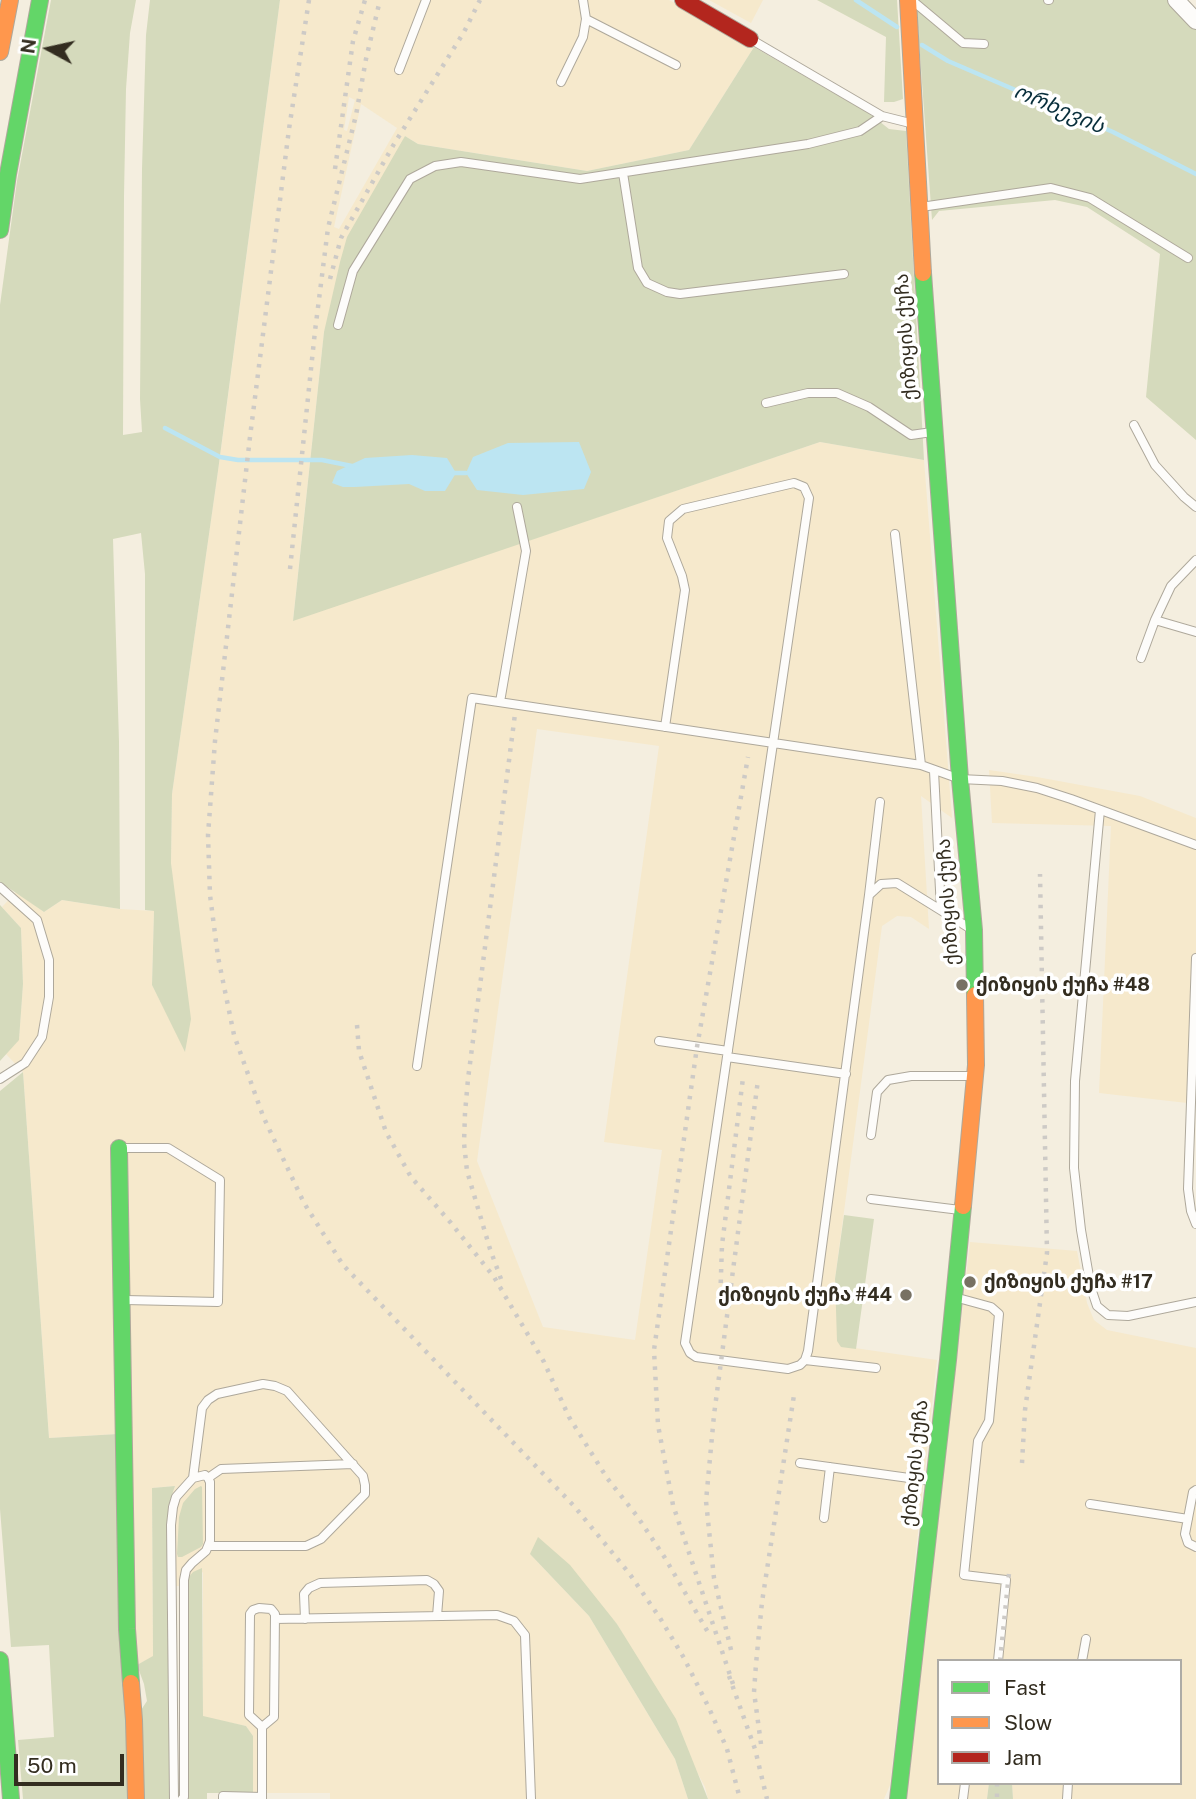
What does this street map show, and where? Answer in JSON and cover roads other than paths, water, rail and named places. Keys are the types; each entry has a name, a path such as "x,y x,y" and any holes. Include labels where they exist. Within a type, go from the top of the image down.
{"main road":[{"path":"0,52 10,0"},
{"path":"0,230 40,0"},
{"name":"ქიზიყის ქუჩა","path":"898,1799 954,1297 975,1076 974,930 960,779 918,208 910,0"},
{"path":"693,3 750,39"},
{"path":"119,1148 127,1629 134,1720 136,1799"},
{"path":"0,1661 11,1799"}],"street":[{"path":"1176,0 1196,21"}],"lane":[{"path":"399,70 426,0"},
{"path":"561,82 583,37 586,19 583,0"},
{"path":"910,0 964,43 984,44"},
{"path":"586,19 676,65"},
{"path":"750,39 883,116 913,123"},
{"path":"338,325 353,271 410,179 435,166 461,162 580,179 808,144 860,131 883,116"},
{"path":"622,173 638,268 646,284 680,294 844,274"},
{"path":"918,208 1051,188 1090,198 1188,258"},
{"path":"766,403 808,393 837,393 869,407 911,435 934,432"},
{"path":"1135,425 1155,465 1184,498 1196,507"},
{"path":"665,727 685,590 667,538 669,521 684,509 794,483 804,487 809,498 685,1343 687,1350 696,1357 789,1369 800,1365 808,1351 880,802"},
{"path":"500,702 526,551 517,507"},
{"path":"895,534 921,765"},
{"path":"1141,658 1154,620 1171,586 1196,560"},
{"path":"1154,620 1196,632"},
{"path":"416,1066 472,698 921,765 960,779 1002,781 1037,788 1196,845"},
{"path":"934,771 941,910"},
{"path":"1100,810 1075,1081 1074,1168 1091,1288 1097,1306 1108,1315 1128,1317 1196,1302"},
{"path":"869,895 881,884 897,883 974,930"},
{"path":"0,887 37,920 49,960 49,997 42,1037 25,1063 0,1079"},
{"path":"1196,958 1188,1189 1196,1224"},
{"path":"659,1041 846,1074"},
{"path":"871,1135 877,1092 888,1080 911,1076 975,1076"},
{"path":"119,1148 168,1148 220,1180 218,1302 122,1300"},
{"path":"871,1199 962,1211"},
{"path":"954,1297 991,1307 999,1314 989,1421 978,1441 964,1575 1006,1580 998,1659"},
{"path":"805,1360 876,1368"},
{"path":"193,1478 202,1408 217,1394 263,1384 287,1391 363,1476 365,1494 321,1539 306,1546 209,1546"},
{"path":"800,1463 934,1481"},
{"path":"208,1478 221,1469 353,1464"},
{"path":"824,1518 830,1467"},
{"path":"174,1799 171,1525 176,1497 193,1478 201,1475 210,1482 209,1546 186,1570 184,1580 182,1799"},
{"path":"1196,1490 1185,1535 1188,1543 1196,1547"},
{"path":"1090,1504 1188,1519"},
{"path":"305,1619 304,1594 309,1588 320,1583 427,1580 439,1591 437,1616"},
{"path":"223,1799 223,1796 262,1798 262,1727 249,1715 250,1614 259,1608 271,1609 275,1614 274,1717 262,1727"},
{"path":"275,1619 497,1615 514,1621 525,1635 531,1799"},
{"path":"1082,1659 1086,1639"}],"water":[{"path":"579,442 591,472 584,489 523,495 477,490 466,473 473,457 508,443"},
{"path":"412,455 447,458 456,473 445,491 425,491 409,484 343,487 332,483 337,471 365,458"}],"waterway":[{"name":"ორხევის","path":"856,0 897,27"},
{"name":"ორხევის","path":"922,45 948,61 1113,132 1196,174"},
{"path":"165,428 220,457 238,460 322,460 352,466"},
{"path":"451,473 466,473"}],"railway":[{"path":"309,0 289,129 250,437 215,741 208,835 210,895 218,957 234,1035 263,1116 304,1203 343,1265 574,1506 629,1573 684,1658 709,1708 727,1749 740,1799"},
{"path":"335,169 353,41 365,0"},
{"path":"290,569 328,228 356,115 380,0"},
{"path":"330,279 341,238 394,144 464,32 480,0"},
{"path":"501,1279 467,1171 464,1143 468,1079 515,714"},
{"path":"733,1684 673,1505 658,1425 654,1350 697,1047 748,757"},
{"path":"1022,1463 1025,1410 1047,1253 1040,874"},
{"path":"357,1025 359,1051 386,1132 411,1177 494,1277 544,1362 569,1417 607,1478 665,1558 709,1634"},
{"path":"720,1304 722,1245 743,1078"},
{"path":"731,1650 714,1578 706,1501 714,1415 758,1080"},
{"path":"761,1744 754,1692 756,1664 762,1602 794,1395"},
{"path":"1000,1659 1009,1573"},
{"path":"729,1676 755,1749 767,1799"},
{"path":"997,1785 997,1799"}],"place":[{"name":"ქიზიყის ქუჩა #48","path":"962,985"},
{"name":"ქიზიყის ქუჩა #17","path":"970,1282"},
{"name":"ქიზიყის ქუჩა #44","path":"906,1295"}]}
